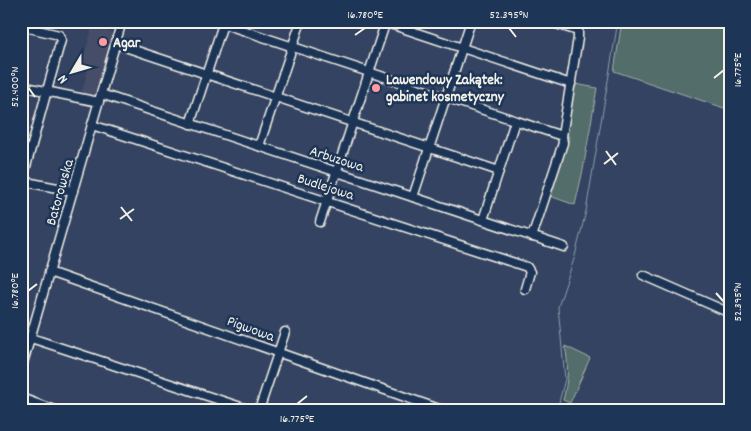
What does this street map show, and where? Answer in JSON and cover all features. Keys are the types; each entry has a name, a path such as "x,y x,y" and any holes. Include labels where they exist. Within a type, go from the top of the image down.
{"street":[{"name":"Batorowska","path":"21,370 122,21"},
{"path":"215,21 562,136"},
{"path":"260,146 301,21"},
{"path":"413,197 471,21"},
{"path":"547,21 578,31"},
{"path":"532,237 563,143 562,136 571,84 578,21"},
{"path":"320,222 384,22 571,84"},
{"path":"190,124 224,23"},
{"path":"21,26 54,32 59,35 61,40 22,181 73,191"},
{"path":"116,44 500,171"},
{"name":"Arbuzowa","path":"21,86 100,98 190,124 564,247"},
{"path":"483,220 516,121"},
{"name":"Budlejowa","path":"92,125 528,267 530,272 525,289"},
{"name":"Pigwowa","path":"50,272 274,350 278,354 442,410"},
{"path":"643,275 730,313"},
{"path":"260,410 285,332"},
{"path":"30,338 250,410"},
{"path":"21,398 54,410"}],"shaded area":[{"path":"92,28 114,33 96,98 81,95 88,69 81,67"}],"green space":[{"path":"622,21 730,21 730,110 614,71"},
{"path":"575,84 597,88 575,205 550,196 569,139 567,132"},
{"path":"565,346 590,358 570,403 563,400 567,373"}],"waterway":[{"path":"557,410 565,379 558,307 575,256 586,211 618,21"}],"place":[{"name":"Agar","path":"103,42"},
{"name":"Lawendowy Zakątek: gabinet kosmetyczny","path":"376,88"}]}
